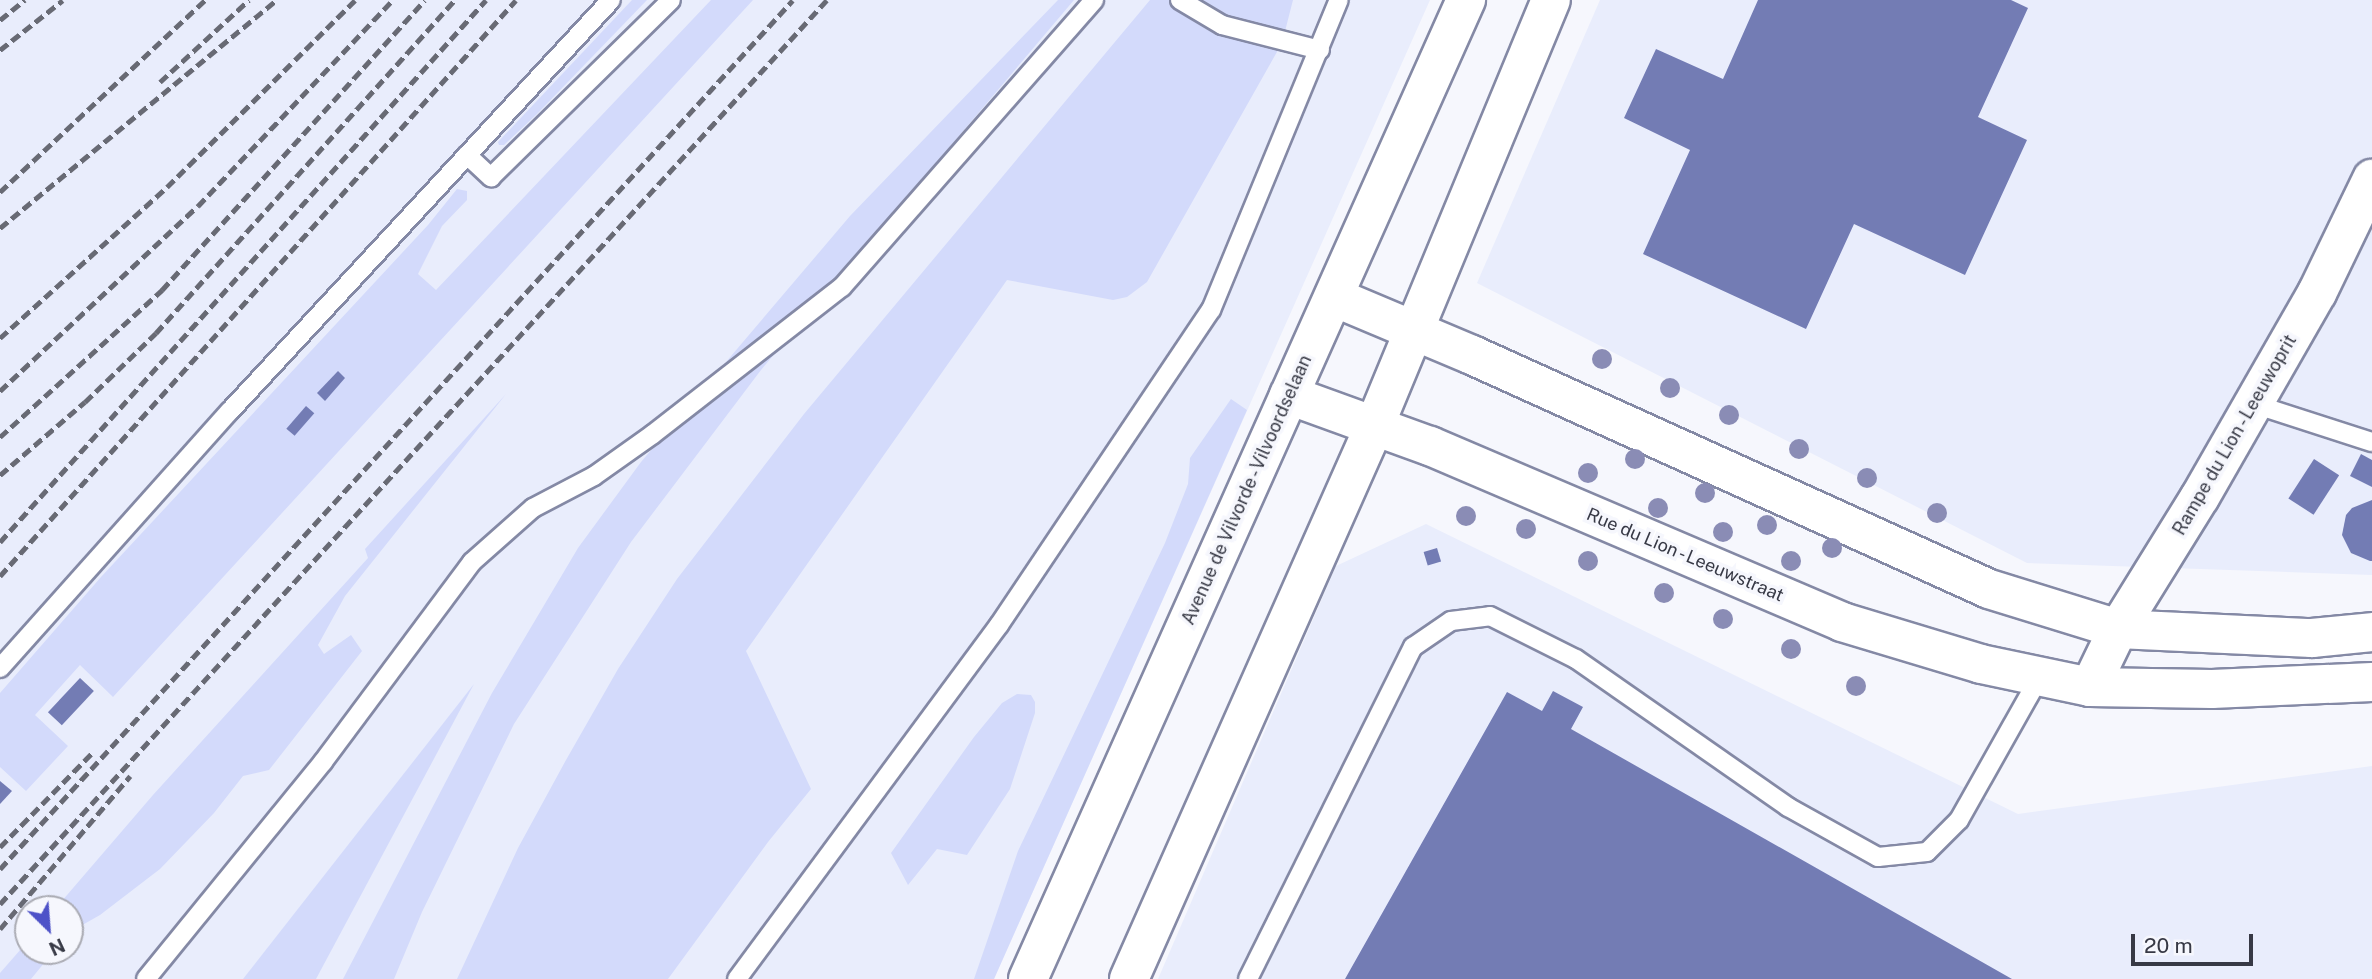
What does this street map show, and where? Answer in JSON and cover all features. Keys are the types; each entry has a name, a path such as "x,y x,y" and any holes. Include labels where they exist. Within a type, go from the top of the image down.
{"main road":[{"name":"Avenue de Vilvorde - Vilvoordselaan","path":"1028,979 1466,0"},
{"path":"1129,979 1374,427 1412,329 1551,0"},
{"name":"Rampe du Lion - Leeuwoprit","path":"2090,687 2118,629 2254,404 2317,293 2372,179"},
{"path":"1334,297 1412,329 1989,589 2118,629 2312,638 2372,632"},
{"name":"Rue du Lion - Leeuwstraat","path":"1289,395 1430,446 1842,622 1981,664 2090,687 2212,689 2372,682"}],"lane":[{"path":"0,668 212,431 611,0"},
{"path":"467,155 491,177 671,0"},
{"path":"146,979 323,762 472,562 533,508 594,476 653,435 842,287 1094,0"},
{"path":"1180,0 1222,25 1320,50"},
{"path":"737,979 999,625 1211,310 1339,0"},
{"path":"2254,404 2372,442"},
{"path":"1248,979 1413,647 1451,621 1490,616 1576,659 1788,807 1878,857 1927,852 1959,820 2040,677"}],"shaded area":[{"path":"0,0 1430,0 994,979 0,979"},
{"path":"632,0 647,0 537,114 504,145 499,145 498,142"},
{"path":"711,0 753,0 113,697 80,665 35,715 68,746 26,791 0,767 0,693 101,577 428,225 457,189 467,191 467,200 442,226 418,274 436,290"},
{"path":"1058,0 1074,0 761,370 631,542 514,724 422,912 394,979 343,979 492,693 578,548 641,462 850,216"},
{"path":"1150,0 1293,0 1282,43 1147,282 1127,297 1113,300 1007,280 746,651 811,789 768,842 668,979 457,979 518,848 566,760 618,669 677,579 804,414"},
{"path":"1600,0 2372,0 2372,575 2027,563 1477,283"},
{"path":"506,394 345,596 318,645 324,654 351,635 362,651 269,770 243,776 214,813 160,869 84,924 84,895 67,895 153,795 368,558 365,549"},
{"path":"1231,399 1247,410 994,979 974,979 1018,851 1165,543 1188,484 1190,458"},
{"path":"1426,524 2018,814 2372,766 2372,979 1158,979 1336,566"},
{"path":"474,684 316,979 243,979"},
{"path":"1017,694 1031,695 1035,702 1035,713 1010,789 967,855 937,849 908,885 891,853 974,737 1002,703"},
{"path":"14,957 14,965 42,965 31,979 0,979 0,973"}],"building":[{"path":"1758,0 2011,0 2028,8 1978,117 2027,140 1965,275 1854,224 1806,329 1643,254 1690,150 1624,118 1656,49 1723,79"},
{"path":"338,371 345,378 325,401 317,393"},
{"path":"306,406 314,413 295,436 286,429"},
{"path":"2361,454 2372,460 2372,487 2350,476"},
{"path":"2314,459 2339,475 2314,515 2288,498"},
{"path":"2372,500 2370,561 2351,553 2342,535 2346,515 2352,508"},
{"path":"1437,548 1441,561 1428,565 1424,552"},
{"path":"80,678 94,691 62,725 48,712"},
{"path":"1553,691 1583,707 1571,729 2012,979 1345,979 1507,692 1542,711"},
{"path":"0,781 12,791 0,804"}],"railway":[{"path":"0,20 25,0"},
{"path":"0,50 63,0"},
{"path":"0,192 205,0"},
{"path":"160,82 249,0"},
{"path":"0,228 277,0"},
{"path":"0,338 167,187 355,0"},
{"path":"0,391 198,206 393,0"},
{"path":"0,437 162,290 425,0"},
{"path":"0,475 85,402 156,333 455,0"},
{"path":"0,542 486,0"},
{"path":"0,576 516,0"},
{"path":"0,869 793,0"},
{"path":"0,904 827,0"},
{"path":"0,847 93,752"},
{"path":"0,929 130,776"}]}
